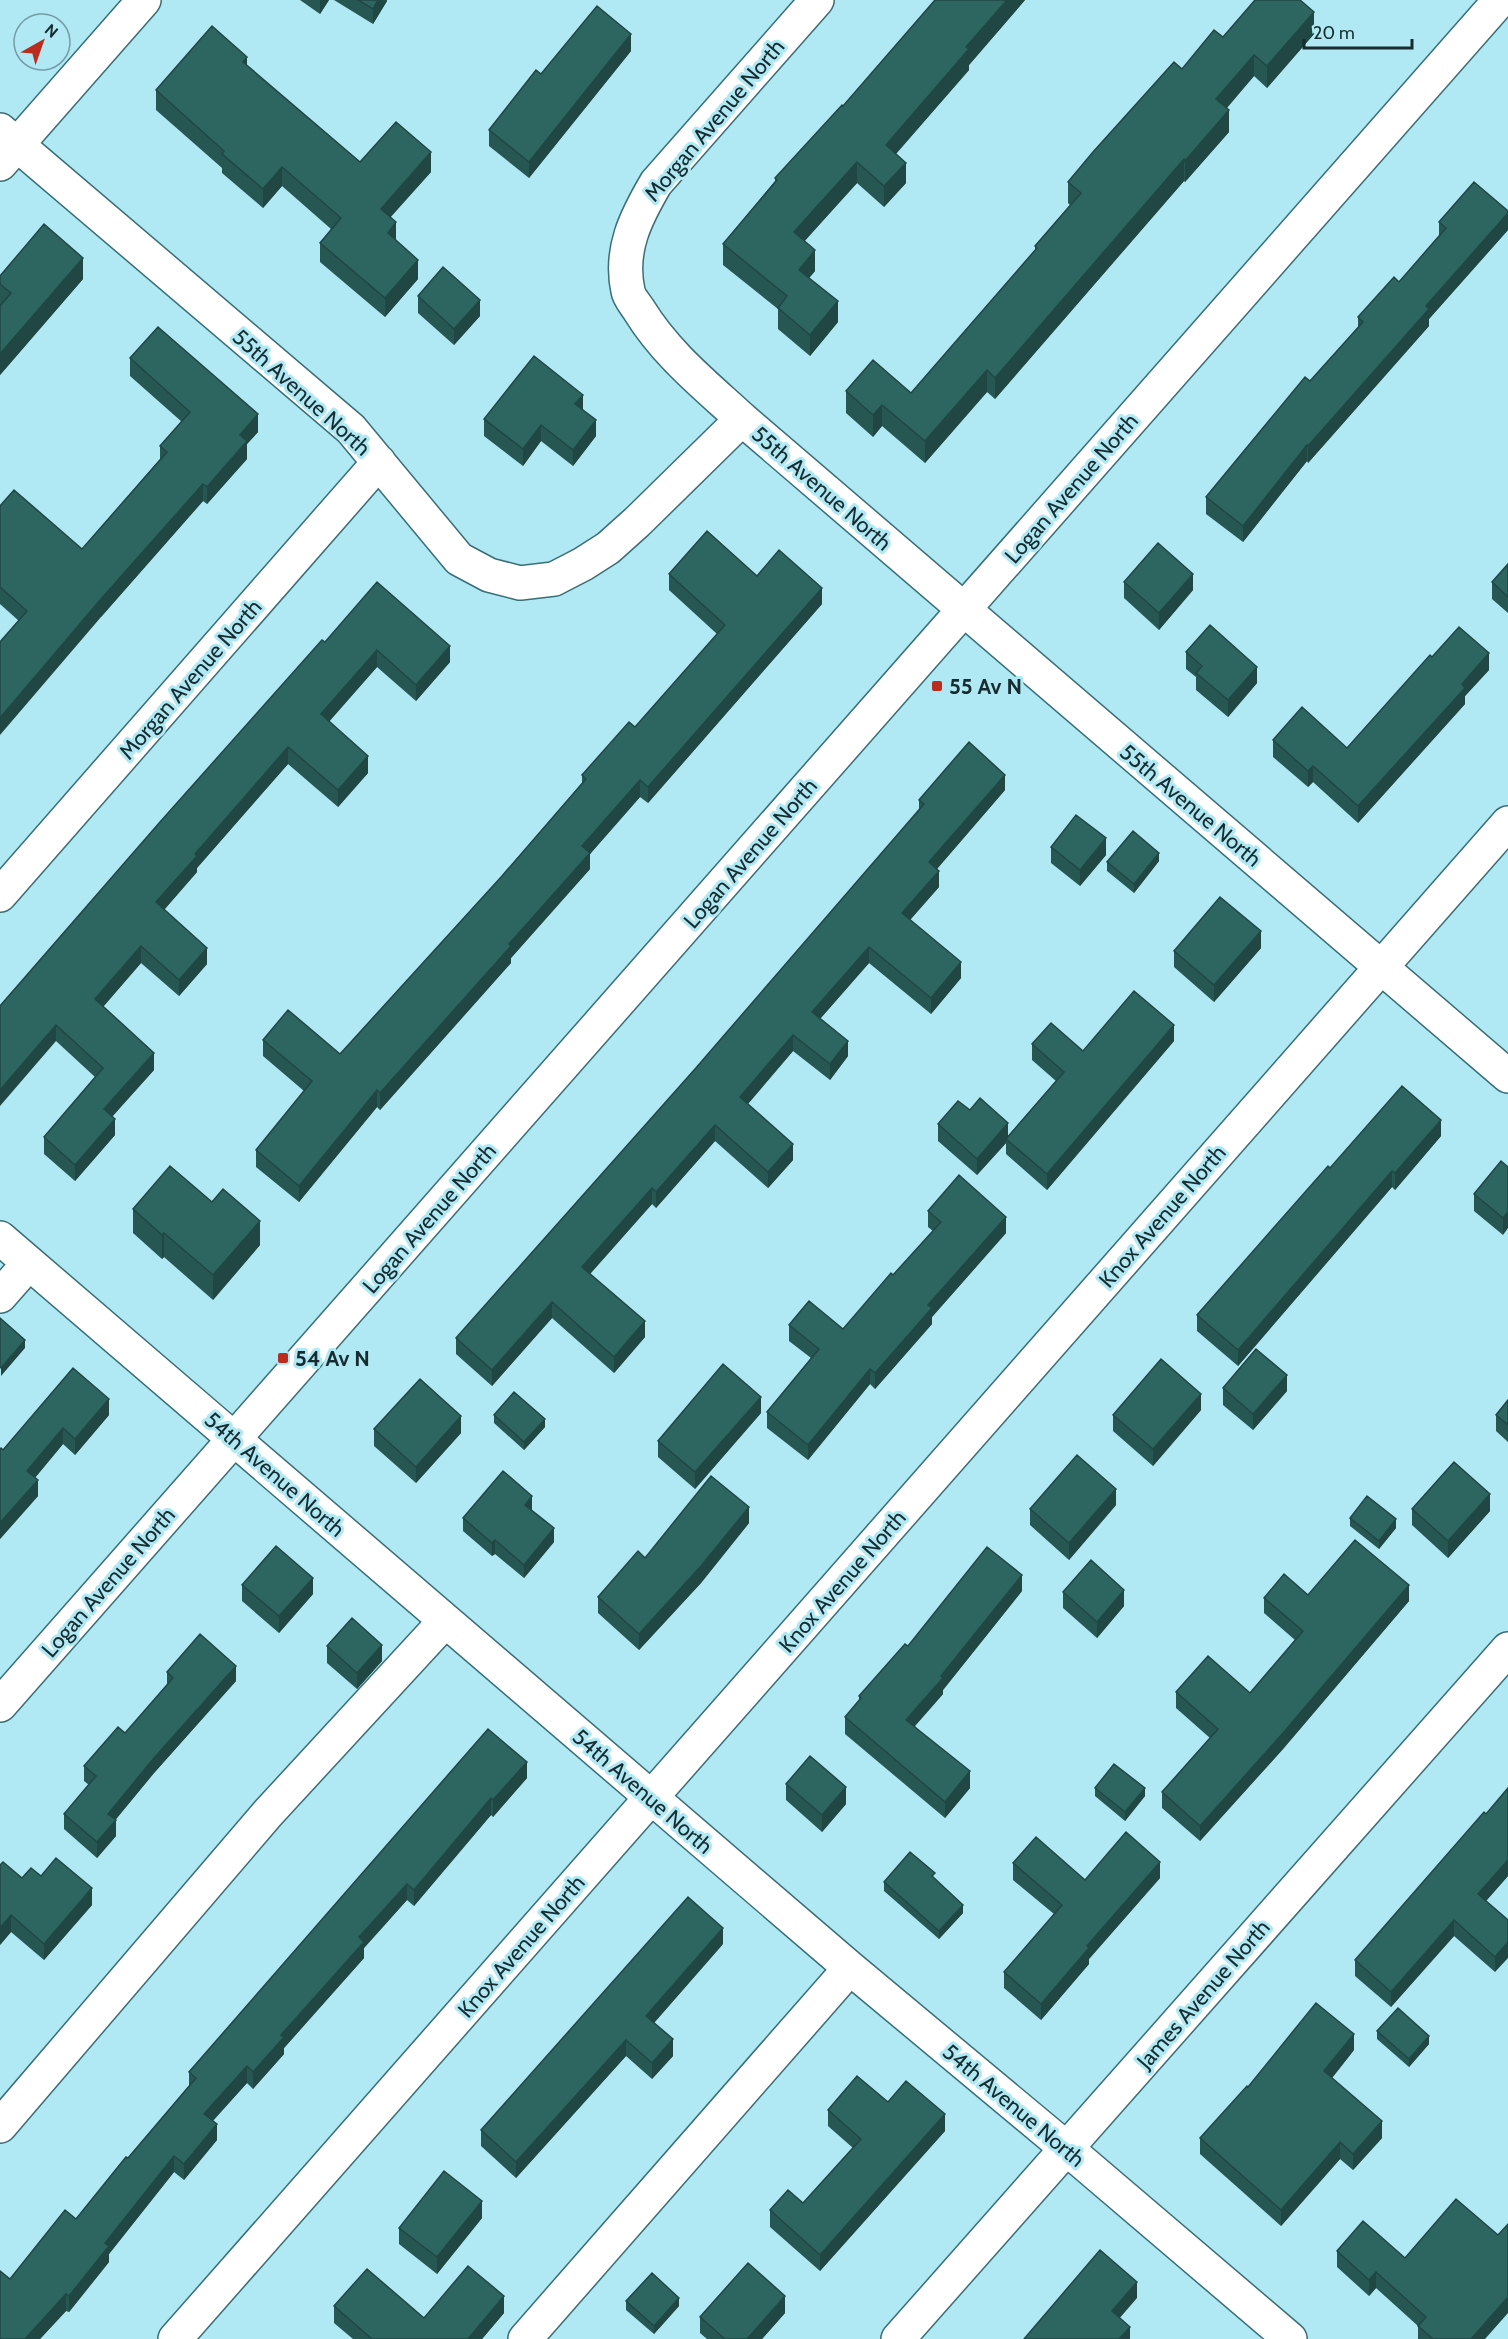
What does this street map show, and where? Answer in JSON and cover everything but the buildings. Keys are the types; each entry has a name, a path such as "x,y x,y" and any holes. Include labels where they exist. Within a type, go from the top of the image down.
{"street":[{"path":"6,146 144,0"},
{"name":"Morgan Avenue North","path":"742,419 676,359 650,328 628,292 626,254 635,217 656,183 817,0"},
{"name":"Logan Avenue North","path":"0,1705 1500,0"},
{"name":"55th Avenue North","path":"6,146 351,429 459,559 489,575 520,583 554,579 583,564 608,548 742,419 1508,1076"},
{"name":"Morgan Avenue North","path":"0,896 379,462"},
{"name":"Knox Avenue North","path":"175,2339 1508,823"},
{"name":"54th Avenue North","path":"0,1238 850,1968 1066,2148 1272,2333"},
{"path":"0,1296 29,1263"},
{"path":"0,2126 268,1813 445,1621"},
{"name":"James Avenue North","path":"898,2339 1508,1649"},
{"path":"525,2339 850,1968"}],"place":[{"name":"55 Av N","path":"937,686"},
{"name":"54 Av N","path":"283,1358"}]}
